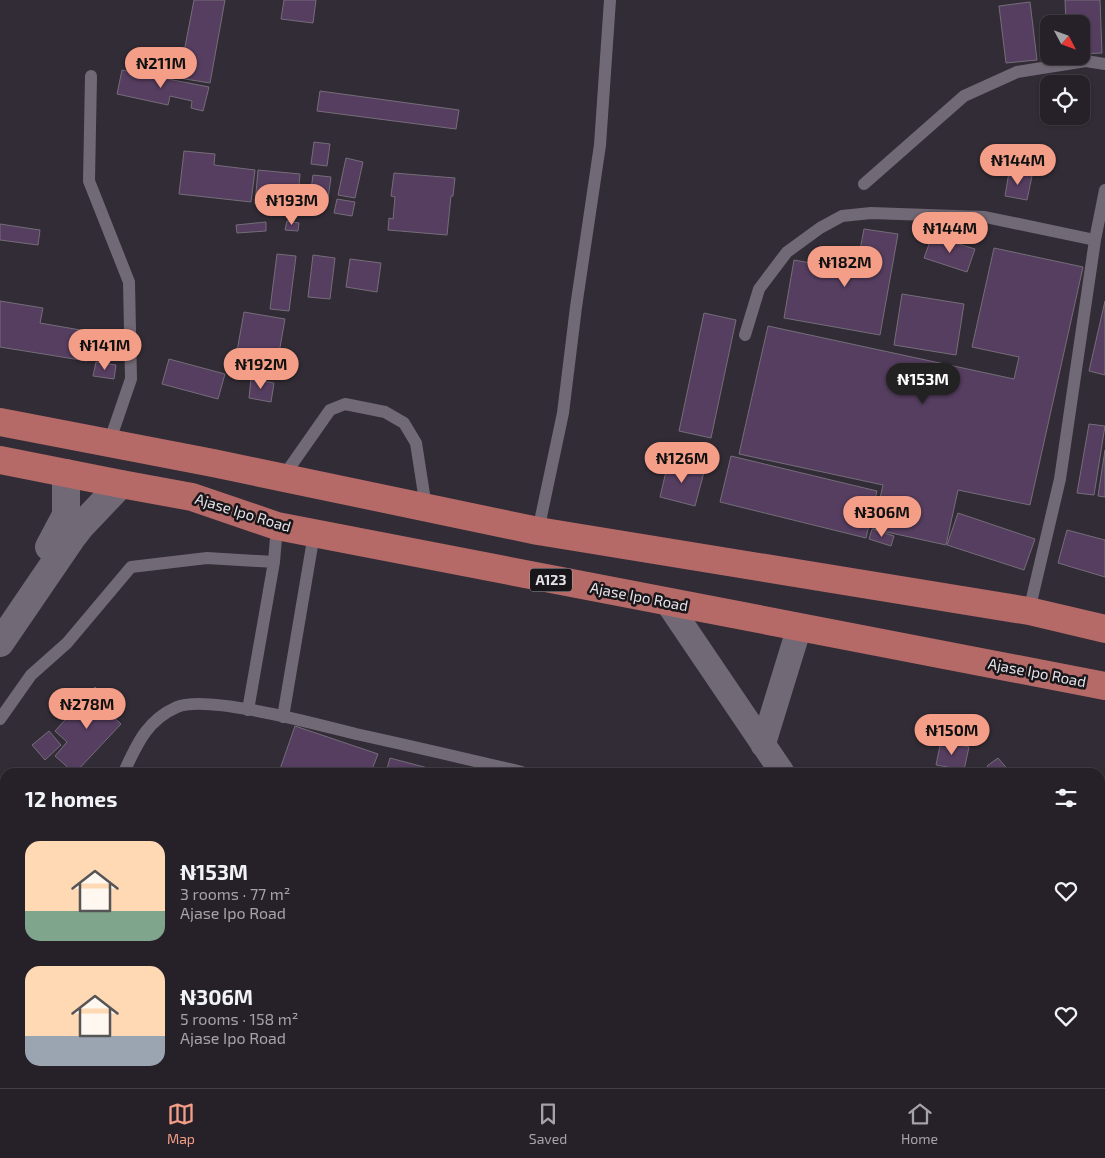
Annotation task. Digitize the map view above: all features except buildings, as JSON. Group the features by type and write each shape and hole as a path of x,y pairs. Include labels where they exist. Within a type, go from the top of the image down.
{"highway":[{"path":"0,422 538,531 1029,611 1105,630"},
{"name":"Ajase Ipo Road","path":"0,460 192,497 277,526 314,534 1105,686"}],"street":[{"path":"0,618 45,554 60,529 66,515 66,473"},
{"path":"0,643 81,526 121,484"},
{"path":"667,602 779,768"},
{"path":"763,745 799,628"}],"lane":[{"path":"538,531 563,414 576,307 600,145 610,0"},
{"path":"864,184 964,96 1017,72 1086,61 1105,64"},
{"path":"91,76 89,181 128,282 131,379 110,443"},
{"path":"1029,611 1060,479 1095,240 1105,190"},
{"path":"745,335 760,289 787,252 820,228 842,216 871,213 985,217 1095,240"},
{"path":"283,478 330,410 345,404 385,412 404,423 416,443 426,507"},
{"path":"248,710 274,562 277,526"},
{"path":"283,717 314,534"},
{"path":"0,719 31,675 67,643 131,567 207,558 274,562"},
{"path":"126,768 141,736 159,716 179,706 203,703 283,717 505,768"}]}
